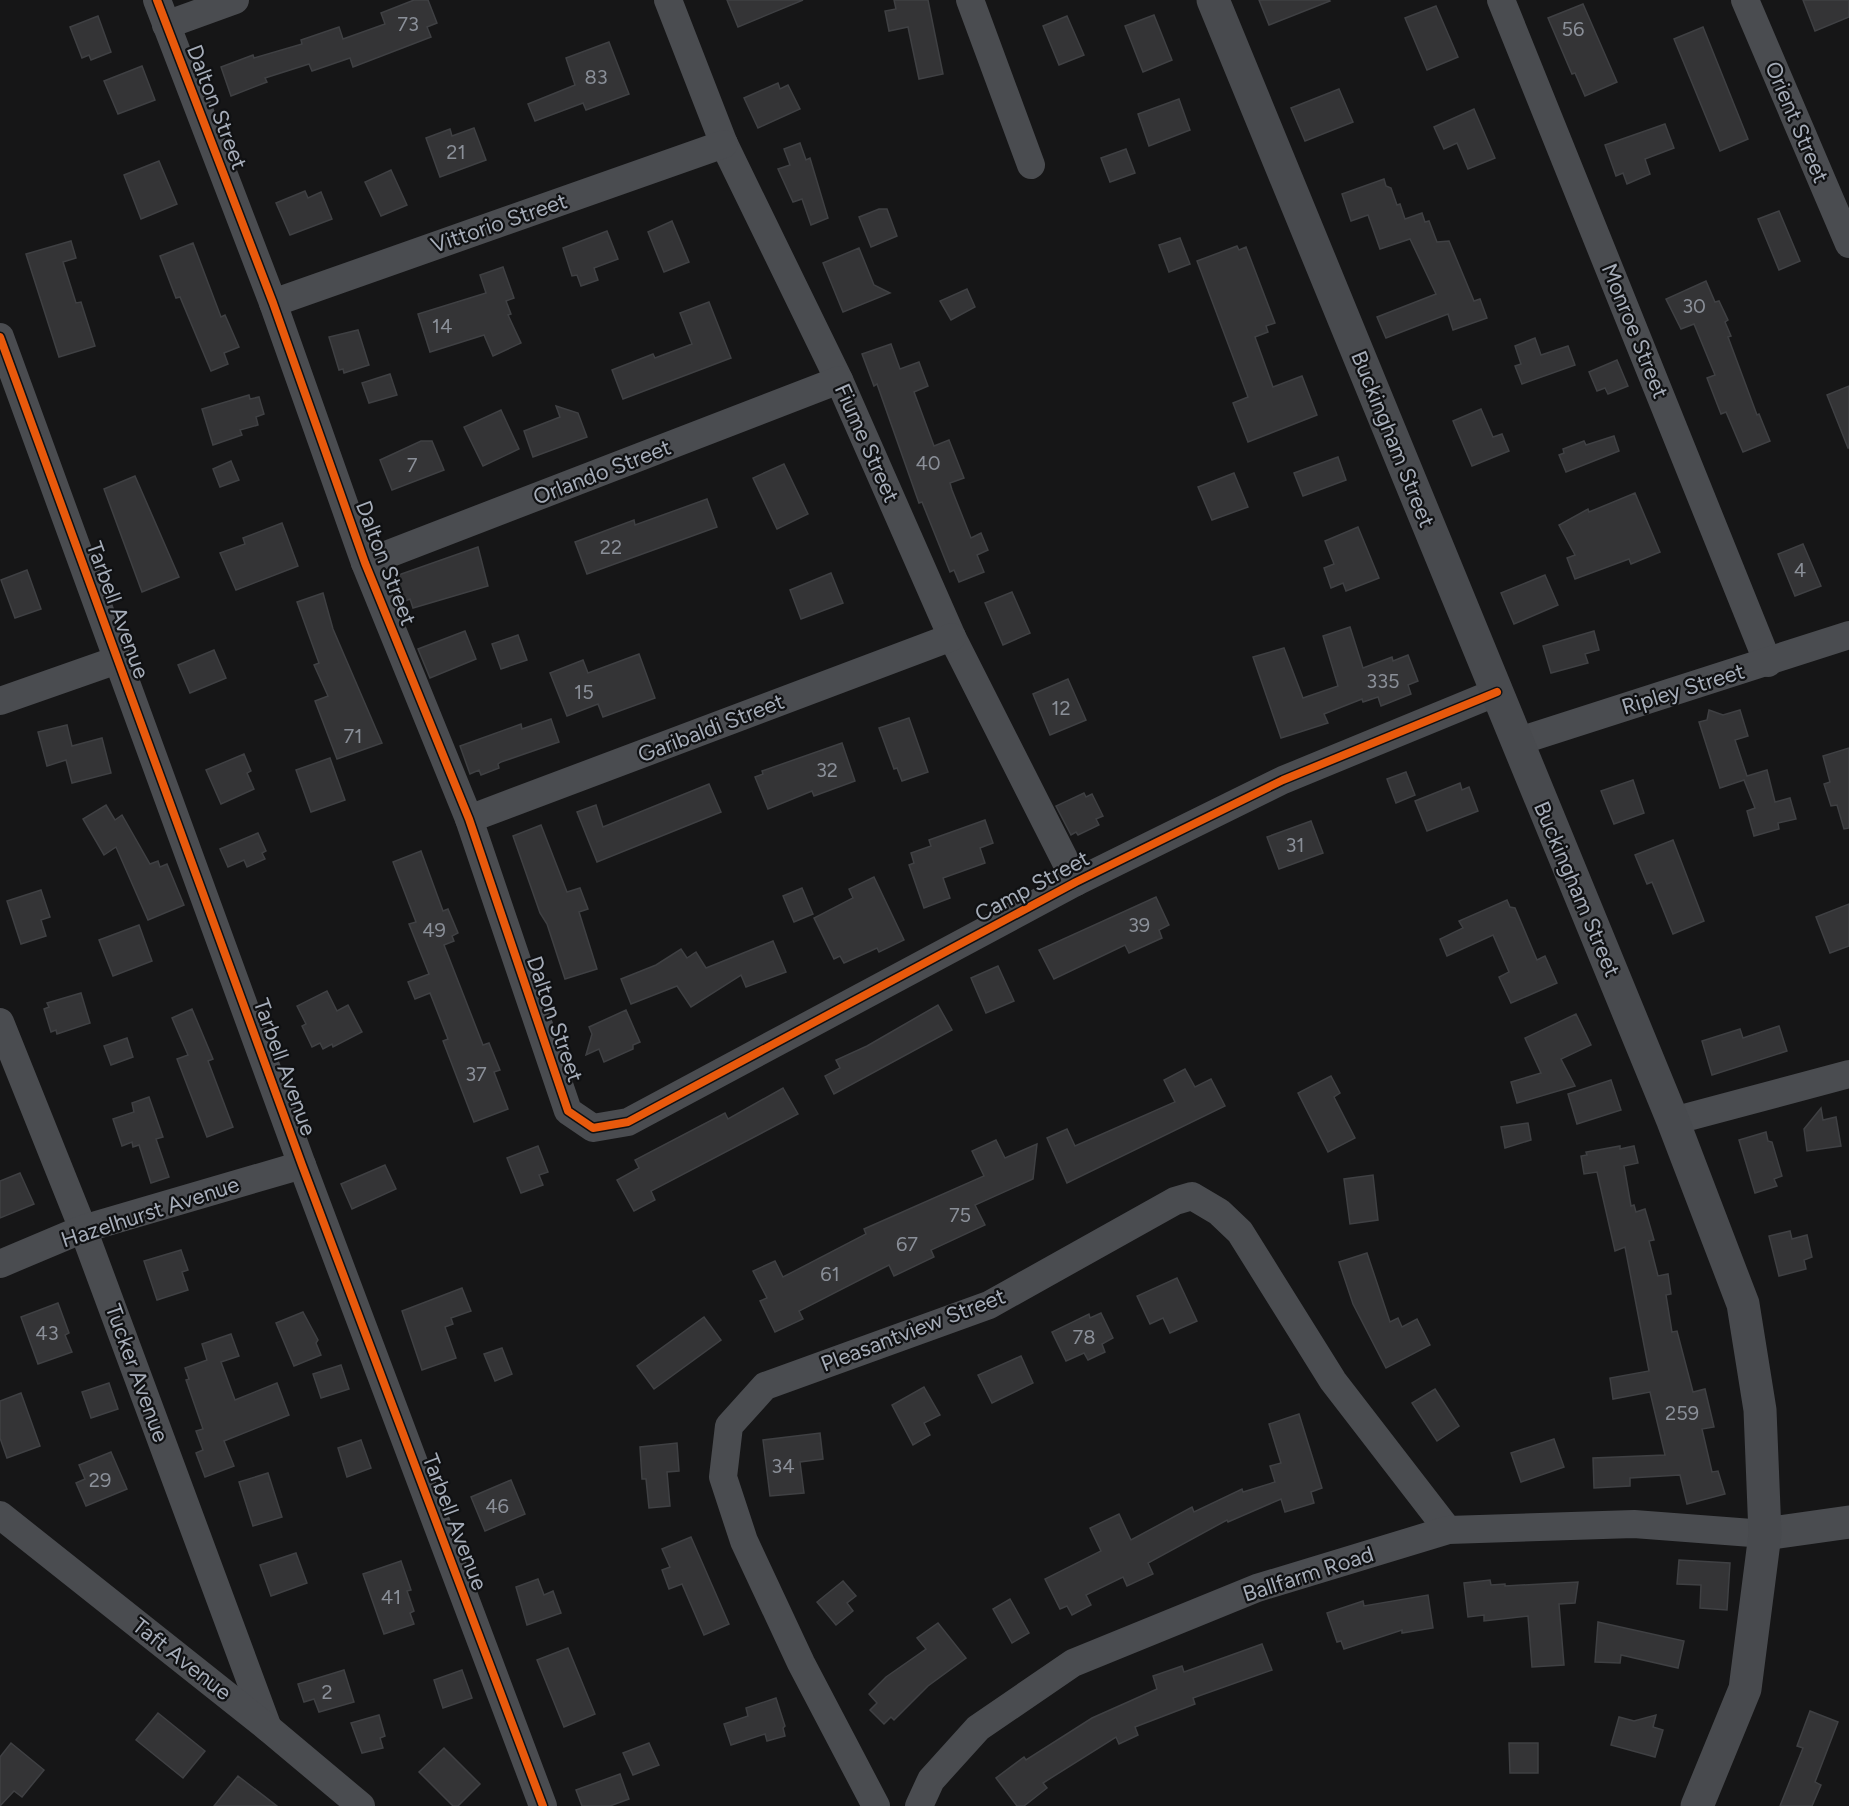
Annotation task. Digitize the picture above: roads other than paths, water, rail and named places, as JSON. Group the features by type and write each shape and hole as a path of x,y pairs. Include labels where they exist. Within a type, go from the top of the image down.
{"main road":[{"name":"Buckingham Street","path":"1213,0 1673,1121 1743,1304 1760,1410 1765,1534 1745,1689 1698,1806"}],"street":[{"path":"161,13 235,0"},
{"name":"Fiume Street","path":"668,0 724,144 839,380 952,637 1076,882"},
{"path":"970,0 1031,165"},
{"name":"Monroe Street","path":"1501,0 1768,663"},
{"name":"Orient Street","path":"1745,0 1849,244"},
{"name":"Dalton Street","path":"161,13 273,303 365,563 469,819 568,1111 592,1128"},
{"name":"Vittorio Street","path":"273,303 724,144"},
{"name":"Tarbell Avenue","path":"0,337 302,1165 543,1806"},
{"name":"Orlando Street","path":"365,563 839,380"},
{"name":"Ripley Street","path":"1516,742 1768,663 1849,635"},
{"name":"Garibaldi Street","path":"469,819 952,637"},
{"path":"0,701 117,660"},
{"name":"Camp Street","path":"592,1128 628,1122 1076,882 1283,780 1497,692"},
{"name":"Tucker Avenue","path":"0,1022 83,1229 268,1728"},
{"path":"1673,1121 1849,1074"},
{"name":"Hazelhurst Avenue","path":"0,1264 83,1229 302,1165"},
{"name":"Pleasantview Street","path":"876,1806 777,1612 744,1541 723,1477 729,1426 765,1386 989,1305 1175,1202 1192,1196 1219,1212 1240,1232 1333,1381 1448,1530"},
{"name":"Taft Avenue","path":"0,1515 268,1728 361,1806"},
{"path":"1765,1534 1849,1522"},
{"name":"Ballfarm Road","path":"919,1806 931,1780 978,1728 1073,1663 1257,1588 1448,1530 1634,1524 1765,1534"}]}
